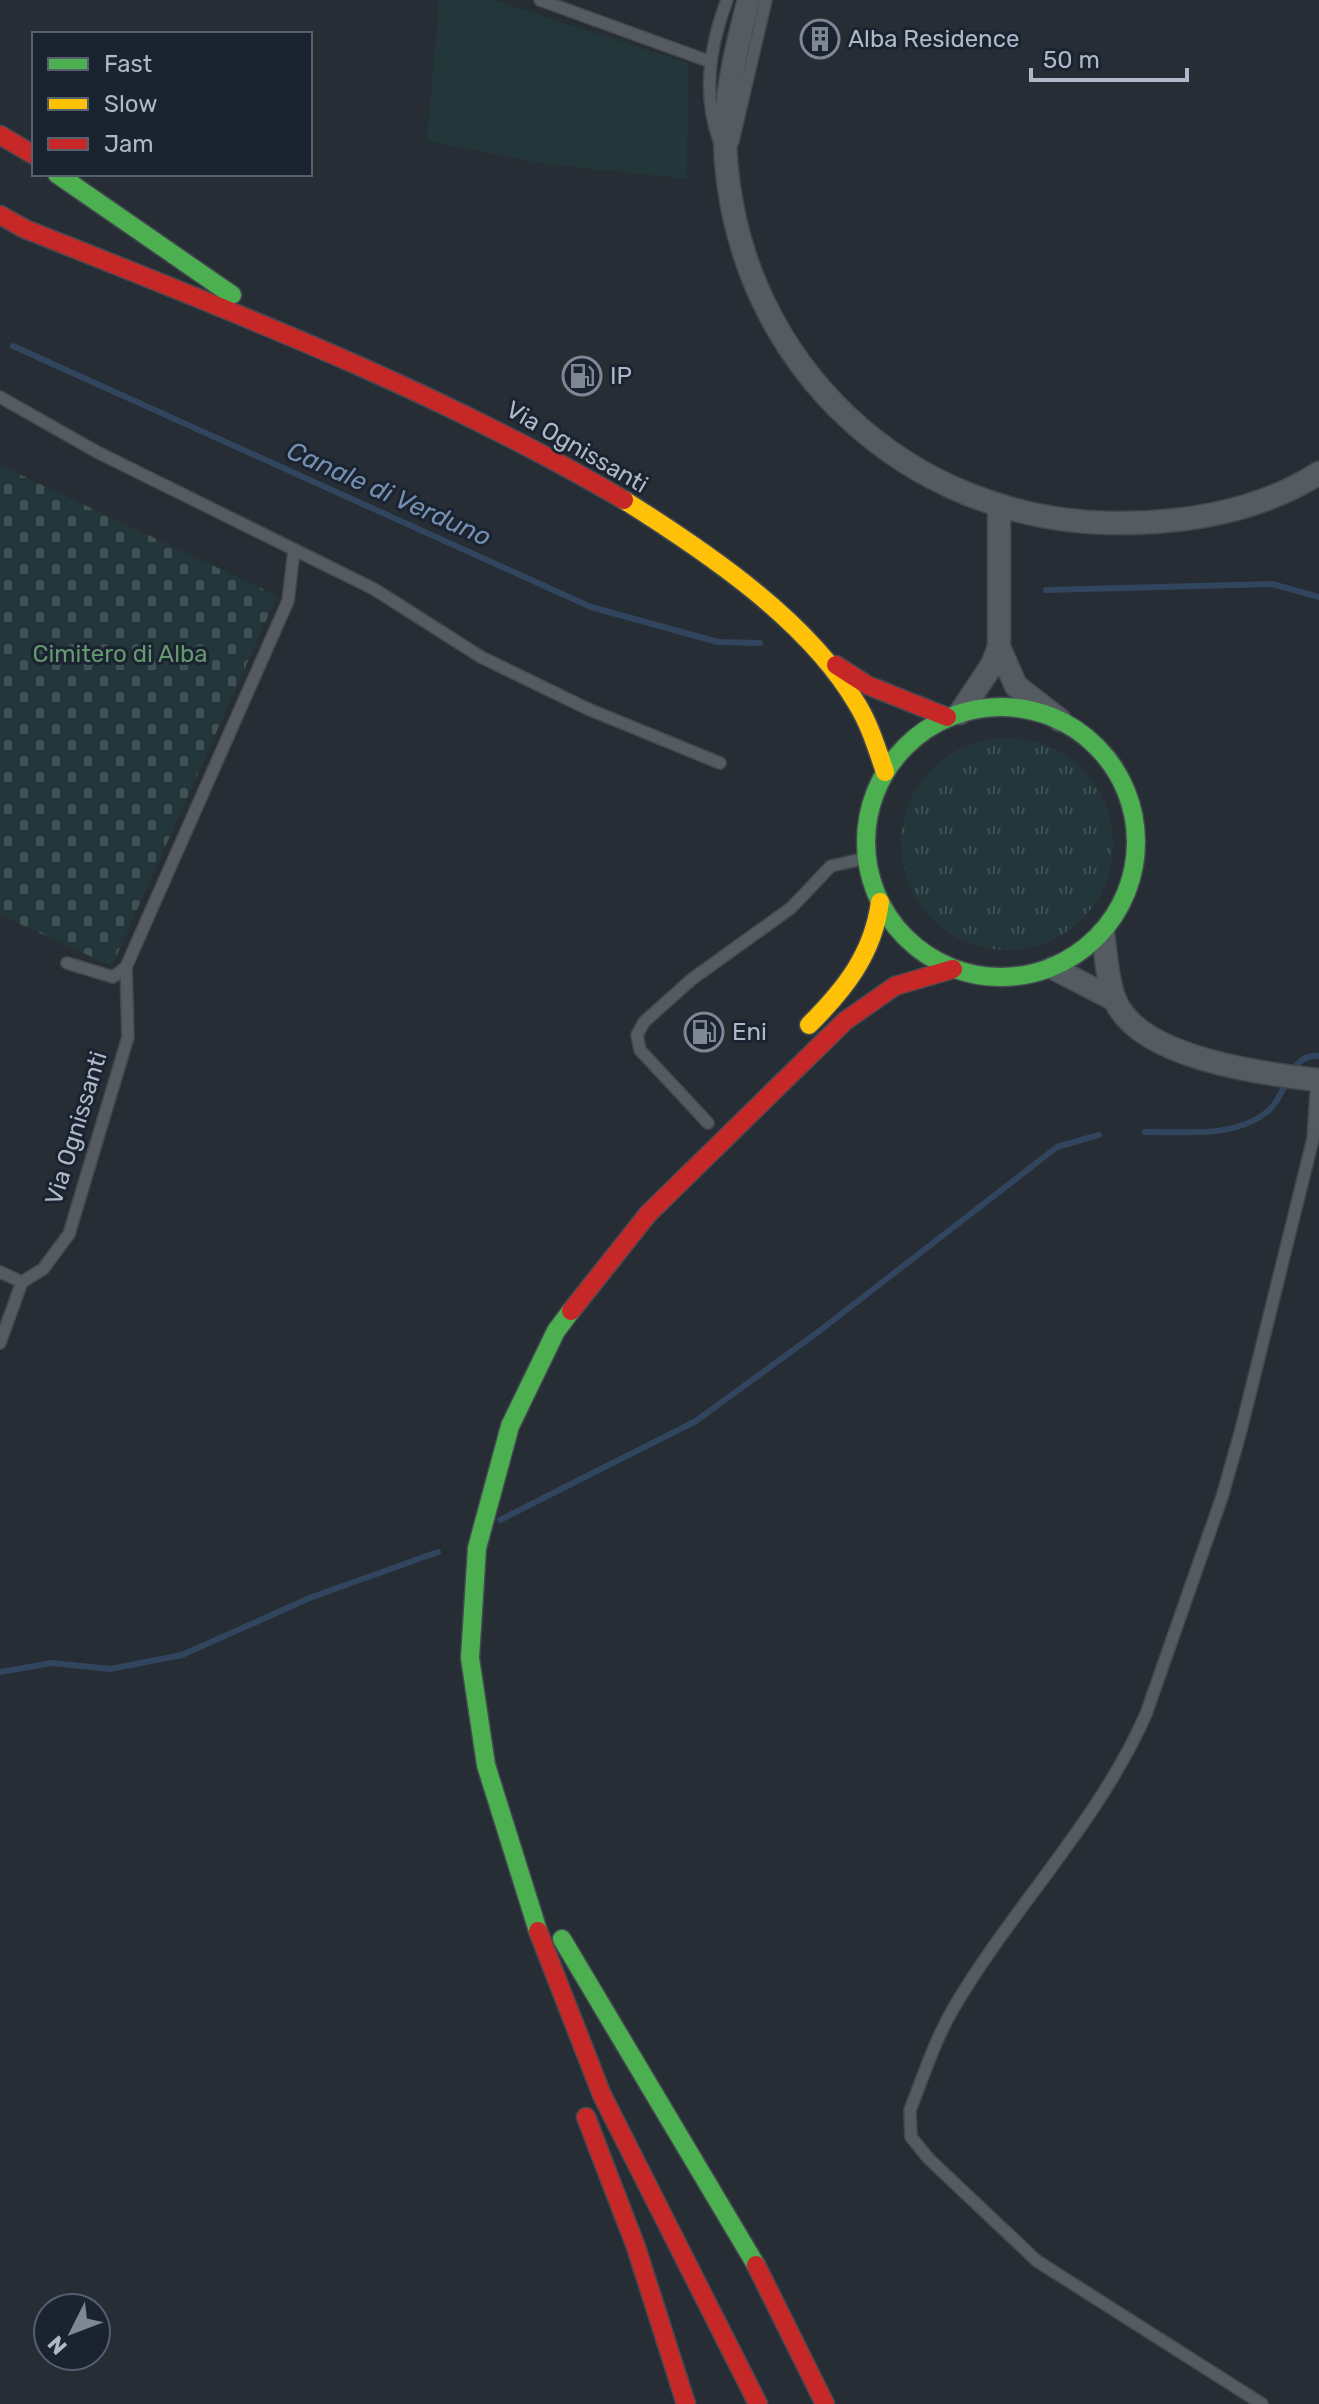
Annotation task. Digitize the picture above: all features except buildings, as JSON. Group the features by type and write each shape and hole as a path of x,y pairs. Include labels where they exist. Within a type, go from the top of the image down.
{"main road":[{"path":"0,135 32,154"},
{"name":"Via Ognissanti","path":"60,176 285,332"},
{"name":"Via Ognissanti","path":"0,215 25,229 285,332 503,431 625,500 719,564 785,620 815,651 856,702 872,733 885,772"},
{"name":"Via Ognissanti","path":"815,651 867,685 954,715"},
{"path":"1004,706 1033,710 1060,720 1078,730 1109,759 1120,777 1135,816 1137,858 1121,907 1103,933 1080,954 1053,968 1003,978 953,969 918,950 890,920 880,902 867,858 869,813 885,772 902,749 954,715 1004,706"},
{"path":"797,1037 830,1004 866,959 878,928 880,902"},
{"path":"758,2404 602,2095 553,1977 508,1842 486,1765 470,1658 477,1548 510,1426 556,1331 648,1214 845,1021 895,986 953,969"},
{"path":"459,1715 452,1659 458,1547 465,1518"},
{"path":"508,1842 576,1965 759,2267 799,2342 825,2404"},
{"path":"579,2099 636,2247 686,2404"},
{"path":"636,2247 691,2359"}],"street":[{"path":"749,0 729,93 726,161 740,245 788,349 843,413 899,459 968,496 999,507 1080,522 1158,524 1234,510 1319,473"},
{"path":"954,715 992,665 999,647 999,507"},
{"path":"999,647 1016,686 1060,720"},
{"path":"1103,933 1115,1000"},
{"path":"1053,968 1115,1000 1146,1036 1165,1048 1315,1079"}],"lane":[{"path":"540,0 711,62"},
{"path":"726,161 711,118 711,62 727,0"},
{"path":"726,161 743,109 766,0"},
{"path":"0,397 97,452 374,589 481,657 588,709 720,763"},
{"name":"Via Ognissanti","path":"22,1282 43,1269 69,1234 128,1037 126,967 288,601 294,550"},
{"path":"708,1123 640,1050 637,1035 644,1022 692,979 791,908 831,866 867,858"},
{"path":"67,963 113,977 126,967"},
{"path":"1262,2404 1037,2261 929,2159 911,2137 909,2124 910,2110 953,2008 1106,1788 1146,1714 1222,1497 1241,1430 1313,1139 1315,1079"},
{"path":"0,1272 22,1282 0,1343"}],"green space":[{"path":"439,0 494,0 688,63 687,179 547,164 427,141"},
{"name":"Cimitero di Alba","path":"0,465 277,596 112,966 0,915"},
{"path":"1007,738 1048,746 1082,769 1105,803 1113,844 1105,885 1082,919 1048,942 1007,950 966,942 932,919 909,885 901,844 909,803 932,769 966,746"}],"waterway":[{"name":"Canale di Verduno","path":"13,346 591,607 718,642 760,643"},
{"name":"Canale di Verduno","path":"1046,590 1272,584 1319,597"},
{"path":"1145,1132 1209,1132 1254,1121 1274,1105 1294,1068 1309,1057 1319,1056"},
{"path":"500,1520 696,1421 818,1332 1057,1147 1099,1135"},
{"path":"0,1672 52,1663 110,1669 182,1655 312,1597 438,1552"}],"traffic: fast":[{"path":"60,176 232,295"},
{"path":"988,707 1014,707 1053,717 1076,729 1097,746 1114,767 1126,790 1134,816 1136,842 1134,868 1126,894 1114,917 1097,938 1076,955 1040,972 1014,977 988,977 962,972 937,961 915,947 896,928 871,881 866,855 866,829 871,803 882,778 896,756 915,737 962,712 988,707"},
{"path":"538,1931 486,1765 470,1658 477,1548 510,1426 556,1331 571,1311"},
{"path":"562,1939 756,2265"}],"traffic: slow":[{"path":"624,500 720,565 783,616 811,644 836,673 862,712 885,772"},
{"path":"809,1025 855,970 871,938 880,902"}],"traffic: jam":[{"path":"0,135 32,154"},
{"path":"0,215 25,229 254,321 405,387 479,422 624,500"},
{"path":"836,665 867,685 947,717"},
{"path":"571,1311 648,1214 845,1021 895,986 953,969"},
{"path":"538,1931 602,2095 758,2404"},
{"path":"586,2117 636,2247 686,2404"},
{"path":"756,2265 825,2404"}],"place":[{"name":"Alba Residence","path":"820,39"},
{"name":"IP","path":"582,376"},
{"name":"Eni","path":"704,1032"}]}
